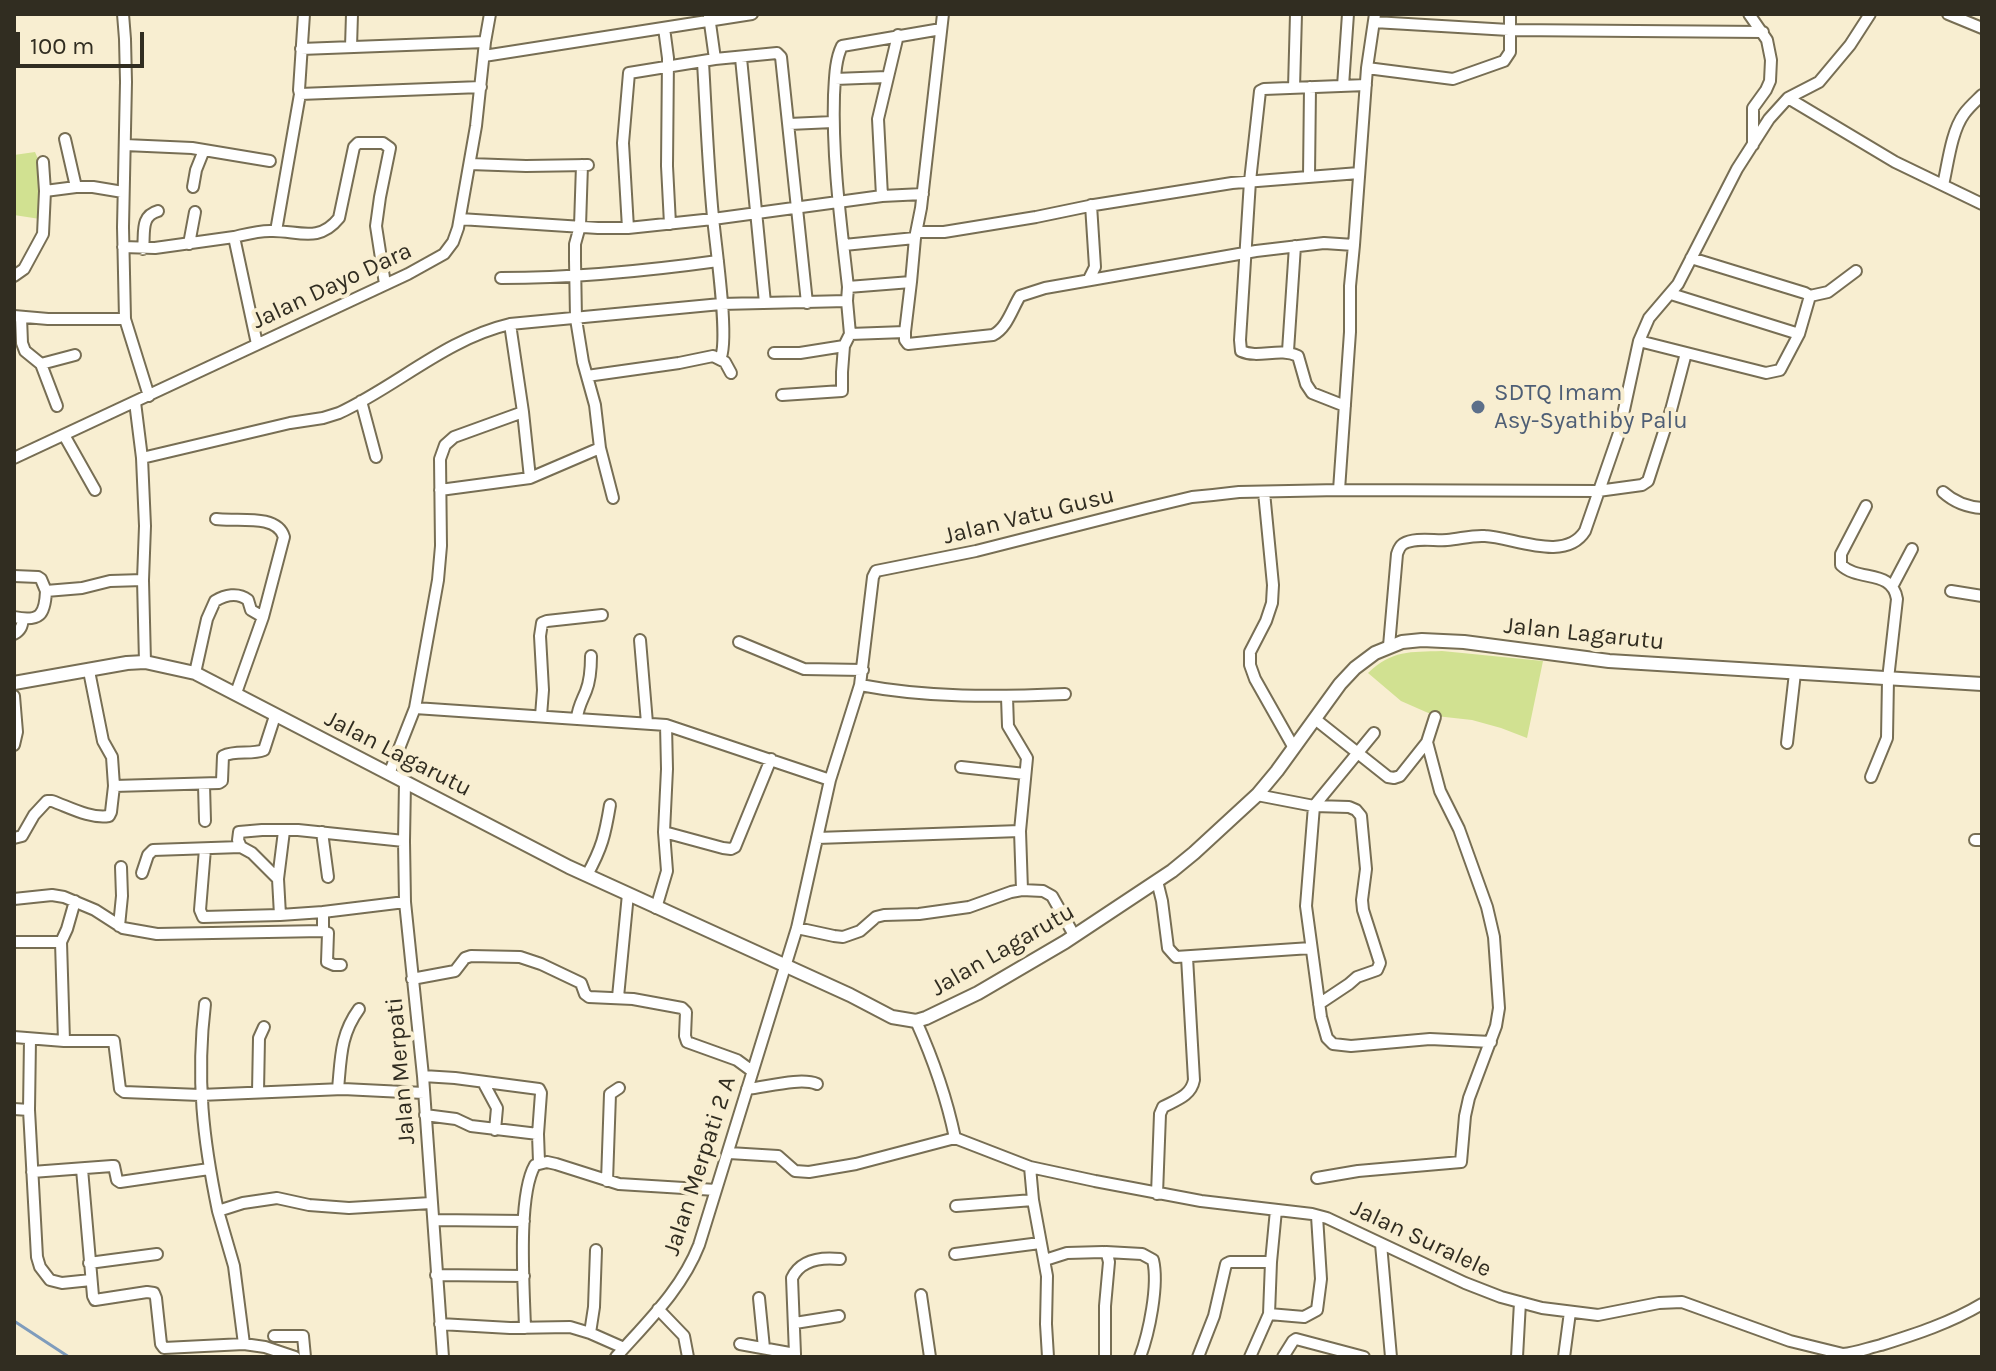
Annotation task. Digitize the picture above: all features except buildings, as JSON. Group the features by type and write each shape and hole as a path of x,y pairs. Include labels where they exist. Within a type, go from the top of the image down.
{"street":[{"path":"123,14 126,82 123,192 125,319 149,396"},
{"path":"276,231 300,94 304,14"},
{"path":"351,47 352,14"},
{"name":"Jalan Dayo Dara","path":"14,458 408,274 444,254 453,242 460,219 490,14"},
{"path":"660,14 668,66 670,224"},
{"path":"484,56 662,28 709,17 752,14"},
{"path":"943,14 905,332 908,344 993,335 1004,325 1020,296 1028,292 1244,253 1324,243 1354,245"},
{"path":"1294,88 1296,14"},
{"path":"1343,86 1348,14"},
{"path":"1367,68 1453,79 1504,61 1510,52 1510,14"},
{"path":"1749,14 1770,47 1771,72 1766,90 1753,108 1753,145"},
{"path":"1389,646 1397,554 1401,546 1417,541 1481,536 1527,545 1569,545 1579,540 1585,531 1619,433 1639,341 1649,318 1671,294 1737,169 1769,119 1788,98 1819,82 1850,45 1870,14"},
{"path":"1948,14 1982,28"},
{"path":"709,17 715,59"},
{"path":"1339,490 1350,332 1350,286 1367,68 1375,18 1429,19 1509,30 1763,32"},
{"path":"782,395 842,391 844,346 850,334 833,122 839,51 842,46 941,29"},
{"path":"882,196 877,129 898,35"},
{"path":"301,49 485,42"},
{"path":"628,228 623,143 629,73 774,52 781,57 807,303"},
{"path":"741,58 765,303"},
{"path":"703,62 721,304 723,353 720,359"},
{"path":"835,79 887,77"},
{"path":"1345,406 1312,393 1306,384 1298,356 1288,351 1249,354 1241,351 1244,253 1260,91 1366,85"},
{"path":"300,94 481,87"},
{"path":"1309,176 1310,87"},
{"path":"1943,185 1951,146 1963,115 1981,97"},
{"path":"1788,98 1895,162 1982,204"},
{"path":"789,124 833,122"},
{"path":"65,139 76,187"},
{"path":"123,247 143,249 189,244 264,231 311,235 339,218 355,144 387,145 390,150 376,223 385,284"},
{"path":"125,145 204,150 270,161"},
{"path":"193,187 204,150"},
{"path":"14,276 24,269 43,235 43,162"},
{"path":"470,164 585,165 580,226 575,244 576,319 595,405 600,448 613,498"},
{"path":"844,245 944,232 1091,205 1250,181 1359,173"},
{"path":"45,191 93,187 123,192"},
{"path":"460,219 628,228 882,196 923,194"},
{"path":"1089,279 1095,267 1091,205"},
{"path":"143,249 145,220 158,211"},
{"path":"189,244 195,212"},
{"path":"234,237 257,344"},
{"path":"1288,351 1295,246"},
{"path":"1691,258 1810,296 1828,292 1856,271"},
{"path":"501,278 643,271 718,261"},
{"path":"848,287 911,282"},
{"path":"1671,294 1799,334"},
{"path":"1639,341 1766,373 1780,370 1799,334 1810,296"},
{"path":"142,458 330,416 452,347 487,330 510,324 721,304 847,301"},
{"path":"57,406 41,364 25,351 18,317 125,319"},
{"path":"510,324 530,478"},
{"path":"850,334 905,332"},
{"path":"774,353 800,353 844,346"},
{"name":"Jalan Vatu Gusu","path":"784,966 797,928 830,780 860,685 876,571 976,551 1192,497 1239,492 1339,490 1598,491 1642,485 1648,481 1686,353"},
{"path":"41,364 75,355"},
{"path":"587,376 713,356 725,362 731,373"},
{"path":"361,401 376,457"},
{"path":"135,402 142,458 145,526 145,662"},
{"path":"389,774 415,708 438,580 441,546 440,459 445,445 454,437 523,412"},
{"path":"64,435 95,490"},
{"path":"440,490 530,478 600,448"},
{"path":"1264,492 1272,603 1250,652 1250,665 1294,748"},
{"path":"1943,492 1954,501 1982,508"},
{"path":"1866,506 1841,554 1841,565 1848,571 1893,585"},
{"path":"216,519 250,519 272,524 283,531 283,543 263,617 236,693"},
{"path":"1871,777 1887,738 1888,679 1897,599 1893,585 1912,549"},
{"path":"14,576 38,577 46,591 45,608 41,614 18,618 22,626 14,634"},
{"path":"46,591 82,588 110,581 143,580"},
{"path":"1951,591 1982,596"},
{"path":"195,673 207,619 215,601 227,596 243,596 251,610 263,617"},
{"path":"541,716 542,623 602,615"},
{"path":"640,640 647,723"},
{"name":"Jalan Lagarutu","path":"14,683 145,662 195,673 587,875 892,1017 916,1021 1002,980 1157,881 1194,853 1257,795 1355,668 1389,646 1422,640 1464,642 1609,661 1982,684"},
{"path":"739,642 804,669 863,670"},
{"path":"577,718 578,706 587,690 591,656"},
{"path":"14,838 22,836 34,815 47,801 100,817 109,816 111,812 114,786 112,757 103,741 89,671"},
{"path":"1787,743 1795,673"},
{"path":"860,685 908,693 970,697 1065,694"},
{"path":"14,696 17,732 14,745"},
{"path":"1007,697 1008,726 1027,758 1020,831 1022,890"},
{"path":"415,708 666,725 830,780"},
{"path":"114,786 204,785 222,781 223,756 264,750 275,716"},
{"path":"1315,719 1388,777 1394,778 1400,776 1427,742 1435,717"},
{"path":"656,908 667,871 664,832 666,725"},
{"path":"1374,733 1314,806 1306,906 1319,1004 1327,1038 1333,1044 1351,1046 1430,1039 1491,1042"},
{"path":"1317,1178 1358,1171 1461,1162 1469,1098 1496,1026 1499,1008 1490,919 1459,829 1440,791 1427,742"},
{"path":"664,832 723,848 735,847 771,759"},
{"path":"961,767 1025,774"},
{"name":"Jalan Merpati","path":"405,782 405,902 423,1076 443,1357"},
{"path":"204,785 205,821"},
{"path":"1257,795 1314,806 1349,807 1361,816 1366,869 1363,910 1380,963 1377,970 1357,977 1319,1004"},
{"path":"587,875 600,852 610,805"},
{"path":"241,847 238,836 241,831 322,832 404,841"},
{"path":"280,915 278,879 284,831"},
{"path":"817,838 1020,831"},
{"path":"322,832 328,877"},
{"path":"142,873 151,851 241,847 252,853 278,879"},
{"path":"205,849 200,910 203,917 323,912 405,902"},
{"path":"119,926 121,867"},
{"path":"1157,881 1168,948 1176,957 1311,948"},
{"path":"797,928 843,937 860,931 876,917 969,907 1011,892 1036,890 1048,893 1074,935"},
{"path":"618,997 628,894"},
{"path":"14,899 52,895 75,901 130,930 162,934 323,931 328,933 327,962 341,965"},
{"path":"64,1041 61,942 75,901"},
{"path":"323,912 323,931"},
{"path":"14,942 61,942"},
{"path":"412,979 455,971 465,958 471,956 512,955 578,981 589,997 618,997 685,1009 687,1042 737,1060 752,1071"},
{"path":"1157,1194 1160,1114 1163,1107 1187,1094 1194,1080 1187,957"},
{"name":"Jalan Merpati 2 A","path":"620,1353 693,1262 784,966"},
{"path":"205,1004 200,1095 209,1169 234,1266 244,1344"},
{"path":"338,1089 343,1038 359,1009"},
{"path":"729,1153 778,1156 795,1171 809,1172 856,1164 955,1138 947,1100 916,1021"},
{"path":"258,1092 259,1038 264,1027"},
{"path":"14,1037 114,1041 121,1092 200,1095 338,1089 424,1093"},
{"path":"30,1039 29,1110 35,1244 40,1267 50,1280 62,1283 91,1280"},
{"path":"423,1076 539,1089 541,1093 539,1162 528,1182 524,1221 525,1328"},
{"path":"747,1089 811,1081 817,1084"},
{"path":"483,1082 497,1108 495,1130"},
{"path":"607,1181 610,1094 619,1088"},
{"path":"14,1109 29,1110"},
{"path":"425,1115 456,1119 471,1126 538,1134"},
{"name":"Jalan Suralele","path":"955,1138 1030,1167 1157,1194 1317,1216 1340,1223 1465,1283 1542,1308 1598,1315 1659,1303 1682,1302 1826,1354 1843,1354 1953,1320 1981,1307"},
{"path":"539,1162 556,1164 619,1184 716,1190"},
{"path":"32,1172 114,1166 118,1182 209,1169"},
{"path":"1030,1167 1047,1276 1048,1357"},
{"path":"82,1169 95,1300 154,1293 164,1348 244,1344 295,1357"},
{"path":"218,1211 243,1203 277,1198 309,1205 349,1208 431,1203"},
{"path":"956,1206 1033,1200"},
{"path":"1250,1357 1269,1314 1276,1210"},
{"path":"1269,1314 1304,1317 1317,1310 1321,1279 1317,1216"},
{"path":"434,1220 524,1221"},
{"path":"955,1254 1040,1243"},
{"path":"1381,1244 1391,1357"},
{"path":"590,1333 596,1250"},
{"path":"1045,1260 1067,1253 1106,1252 1142,1254 1153,1260 1150,1325 1140,1357"},
{"path":"1105,1357 1105,1306 1109,1284 1106,1252"},
{"path":"89,1263 157,1254"},
{"path":"740,1344 795,1355 792,1278 805,1263 818,1258 840,1259"},
{"path":"1198,1357 1214,1316 1226,1264 1271,1262"},
{"path":"436,1275 524,1276"},
{"path":"921,1295 930,1357"},
{"path":"759,1298 764,1348"},
{"path":"1517,1357 1520,1302"},
{"path":"658,1309 684,1336 688,1357"},
{"path":"1564,1357 1570,1312"},
{"path":"795,1323 839,1316"},
{"path":"440,1324 570,1327 590,1333 620,1353"},
{"path":"274,1336 303,1336 305,1357"},
{"path":"1283,1357 1296,1339 1364,1357"}],"green space":[{"path":"35,152 48,182 40,219 14,215 14,155"},
{"path":"1442,651 1543,661 1527,738 1472,720 1426,712 1401,701 1368,673 1394,656"}],"waterway":[{"path":"14,1321 69,1357"}],"place":[{"name":"SDTQ Imam Asy-Syathiby Palu","path":"1478,407"}]}
